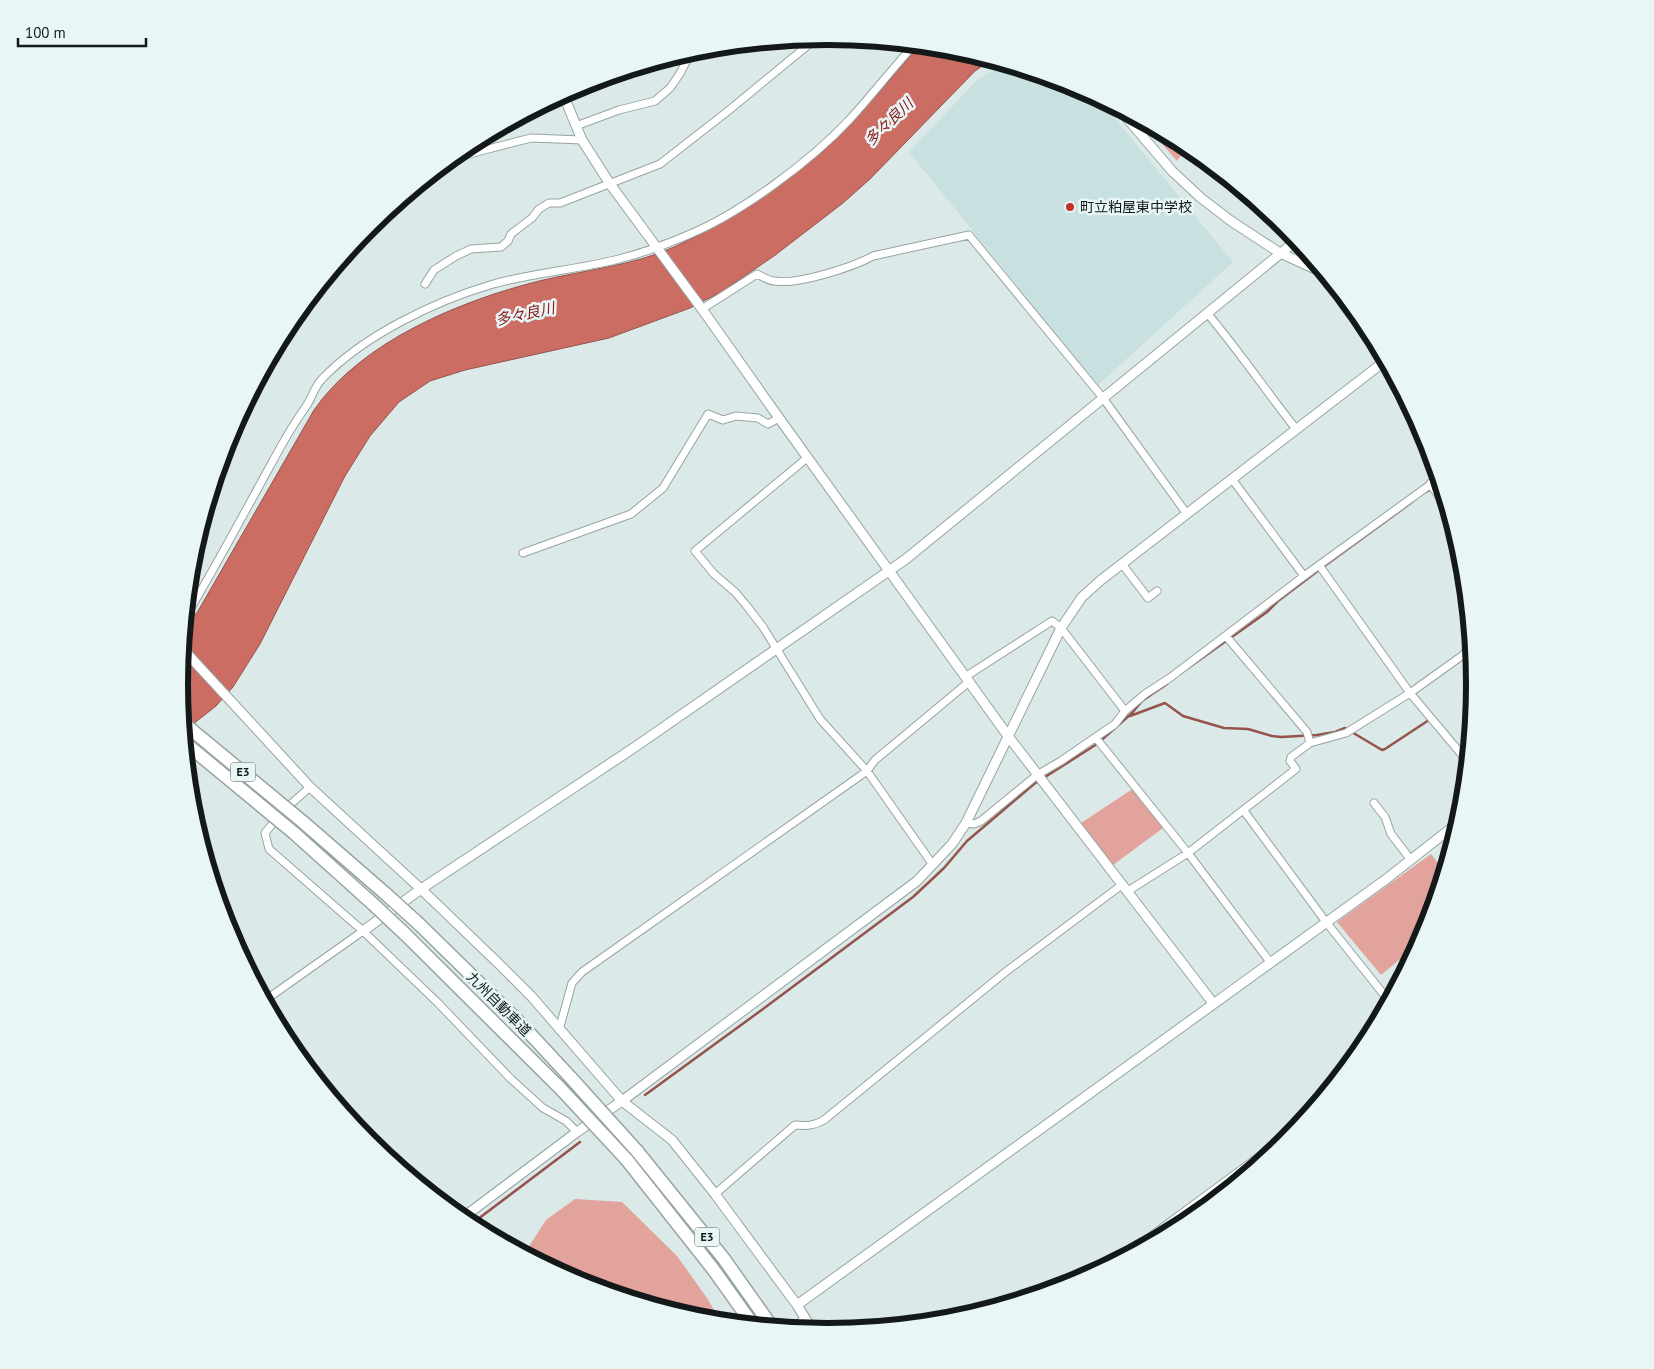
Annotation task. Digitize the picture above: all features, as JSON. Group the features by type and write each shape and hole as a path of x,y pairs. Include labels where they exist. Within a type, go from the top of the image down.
{"highway":[{"name":"九州自動車道","path":"189,728 303,822 387,895 521,1024 637,1151 724,1259 768,1321"},
{"name":"九州自動車道","path":"191,748 294,834 373,904 560,1088 627,1160 713,1269 748,1319"}],"street":[{"path":"425,284 434,270 456,256 471,249 501,247 539,209 550,204 560,203 660,164 808,45"},
{"path":"193,605 215,568 291,427 308,403 319,382 338,364 374,337 419,313 490,285 615,260 656,248 691,234 720,219 788,174 812,155 848,121 910,50"},
{"path":"576,126 619,110 654,101 670,88 680,75 687,61"},
{"path":"566,101 582,140 610,184 702,309 778,418 1008,736 1213,1003"},
{"path":"1130,122 1172,171 1194,192 1231,222 1280,253 1312,267"},
{"path":"471,153 531,138 582,140"},
{"path":"702,309 757,274 775,282 791,281 834,272 860,264 873,256 969,235 1103,398 1188,514"},
{"path":"269,997 421,889 776,650 906,559 1291,245"},
{"path":"1207,313 1237,348 1296,430"},
{"path":"468,1213 917,881 952,844 966,823 1061,628 1082,597 1380,364"},
{"path":"523,553 631,514 663,488 708,414 723,420 736,416 758,418 768,424 778,418"},
{"path":"807,458 695,551 714,574 735,592 763,627 820,719 867,771 933,865"},
{"path":"1232,479 1304,576"},
{"path":"966,823 974,824 981,821 1037,775 1096,738 1115,724 1125,711 1145,694 1434,482"},
{"path":"1431,484 1437,492"},
{"path":"1122,564 1148,598 1158,590"},
{"path":"1319,565 1410,693 1462,755"},
{"path":"559,1030 572,983 582,972 867,771 875,760 967,679 1052,621 1061,628 1125,711"},
{"path":"1226,636 1306,732 1310,743"},
{"path":"715,1194 795,1125 810,1126 824,1120 1008,970 1126,888 1188,853 1244,811 1296,769 1290,761 1291,757 1310,743 1346,733 1410,693 1465,652"},
{"path":"189,655 310,787 421,889 525,990 622,1101 672,1140 715,1194 797,1305 808,1324"},
{"path":"1096,738 1188,853 1270,962"},
{"path":"310,787 282,812 265,833 269,850 363,931 438,1003 511,1079 543,1108 566,1121 577,1132"},
{"path":"1374,803 1385,817 1391,834 1411,860"},
{"path":"1244,811 1326,922 1385,996"},
{"path":"797,1305 1326,922 1449,830"},
{"path":"1168,1225 1247,1167"},
{"path":"800,1323 804,1318"}],"shaded area":[{"name":"町立粕屋東中学校","path":"997,68 1033,79 1108,110 1233,262 1098,385 909,152 978,79"},
{"path":"1155,136 1183,153 1177,161"},
{"path":"1134,788 1163,828 1113,865 1081,823"},
{"path":"1431,854 1440,866 1433,890 1407,954 1381,975 1337,922"},
{"path":"575,1199 622,1202 677,1256 717,1314 661,1302 621,1290 582,1275 527,1249 546,1220"}],"water":[{"name":"多々良川","path":"915,51 984,65 975,71 870,179 843,203 774,256 721,292 690,308 609,338 465,370 430,381 399,402 370,436 345,476 260,644 233,687 216,706 189,727 188,684 191,619 198,611 314,410 334,385 385,344 446,312 509,289 642,259 674,247 721,223 766,194 808,163 866,107"}],"waterway":[{"path":"1426,492 1435,487"},
{"path":"1181,673 1267,612 1278,601 1412,502"},
{"path":"645,1095 913,897 944,868 967,841 1034,784 1097,744 1132,713 1142,701 1167,684"},
{"path":"1130,716 1165,703 1183,716 1224,728 1248,729 1272,736 1317,735 1345,728 1382,750 1429,720"},
{"path":"477,1219 580,1142"}],"place":[{"name":"町立粕屋東中学校","path":"1070,207"}]}
